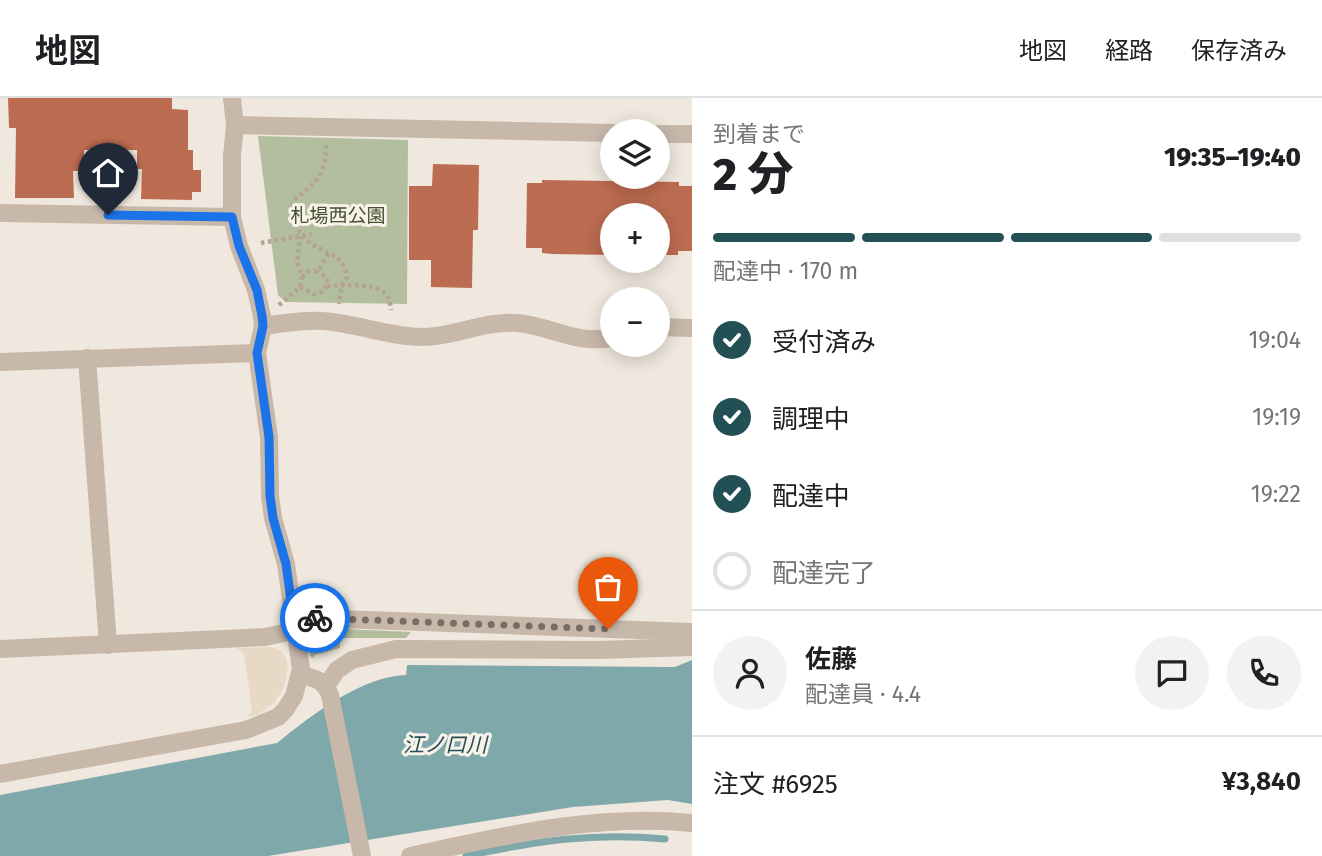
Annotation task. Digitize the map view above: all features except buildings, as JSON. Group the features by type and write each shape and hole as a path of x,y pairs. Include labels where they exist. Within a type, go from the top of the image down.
{"street":[{"path":"0,774 246,730 278,716 294,696 301,660 286,564 271,508 269,437 257,353 263,326 257,290 239,246 232,217 232,147 235,125 232,98"},
{"path":"235,125 600,133"},
{"path":"670,134 692,134"},
{"path":"0,213 232,217"},
{"path":"263,326 320,320 391,335 421,337 518,323 574,338 600,339"},
{"path":"670,327 692,328"},
{"path":"0,362 257,353"},
{"path":"87,358 108,645"},
{"path":"0,649 265,637 295,629 312,618 692,632"},
{"path":"328,690 337,670 352,660 396,649 597,650 692,647"},
{"path":"300,675 316,678 328,690 361,851"},
{"path":"410,856 579,823 628,820 692,823"}],"path":[{"path":"326,127 325,166 321,176 292,201 292,220 300,236 329,253 345,268 347,276 342,285 339,308"},
{"path":"261,243 312,234"},
{"path":"278,306 300,287 302,276 297,262 300,236"},
{"path":"318,271 329,253"},
{"path":"302,276 309,271 318,271 327,278 327,286"},
{"path":"300,287 314,294 320,293 327,286 342,285 380,291 388,298 391,310"}],"green space":[{"name":"札場西公園","path":"258,136 408,140 407,304 286,302 278,295"},
{"path":"320,628 411,632 406,638 340,638 340,648 315,655 313,658 310,656 308,640 314,630"}],"shaded area":[{"path":"272,647 281,651 286,658 288,667 284,688 274,703 257,715 247,717 252,709 244,654 237,648"}],"water":[{"name":"江ノ口川","path":"692,660 692,804 668,800 573,807 268,856 0,856 0,795 277,743 305,721 354,690 389,677 406,675 407,665 675,667"}],"waterway":[{"path":"466,856 565,839 665,839"}],"way so far":[{"path":"315,618 608,629"}],"route":[{"path":"108,215 232,217 239,246 257,290 262,316 263,326 257,353 269,437 270,496 276,530 283,548 295,629 315,618"}]}
